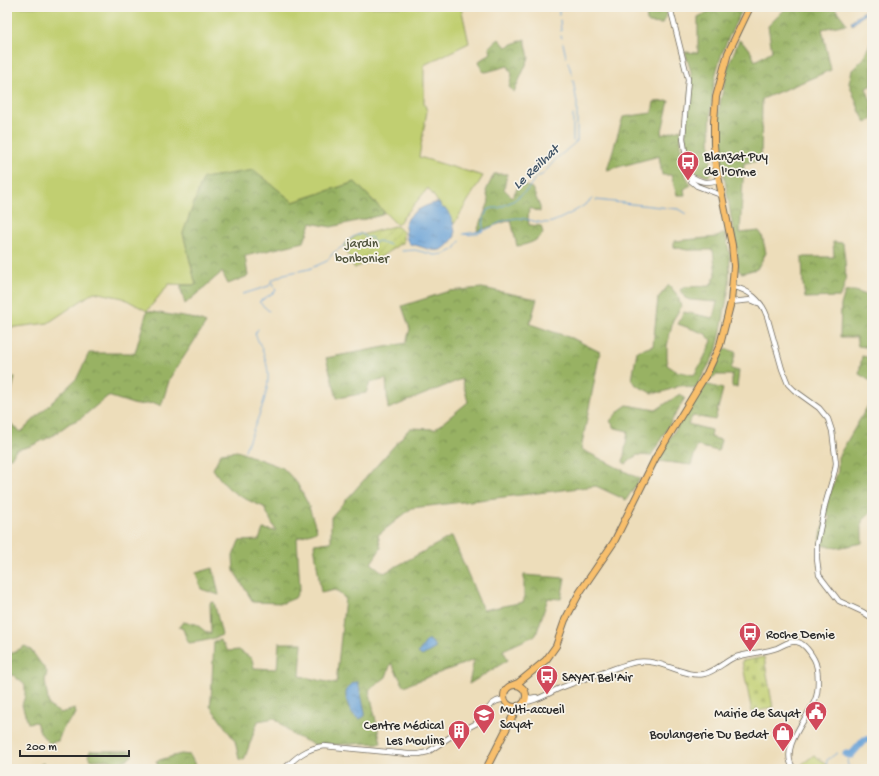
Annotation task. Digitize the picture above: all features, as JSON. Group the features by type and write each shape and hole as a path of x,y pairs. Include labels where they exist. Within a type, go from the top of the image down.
{"main road":[{"path":"515,706 507,702 505,698 506,690 518,683 546,660 556,646 565,620 580,592 614,542 656,457 707,373 720,345 731,302 734,266 732,245 718,180 714,144 716,97 728,53 750,7"},
{"path":"486,769 510,722 515,706 525,699 523,685 527,675"},
{"path":"513,686 518,686 524,689"}],"street":[{"path":"670,7 688,79 683,138 689,175 697,186 721,195"},
{"path":"689,175 703,183 718,180"},
{"path":"733,287 740,288 747,292 762,305 768,316 788,384 819,408 828,419 832,431 836,463 817,544 816,554 819,575 839,601 863,612 871,618"},
{"path":"731,302 751,300 762,305"},
{"path":"525,699 533,701 589,677 639,662 656,662 692,674 703,674 710,672 733,658 768,651 790,642 797,642 806,647 815,661 818,686 815,702 796,732 789,757 794,769"},
{"path":"284,769 303,752 316,747 324,746 350,750 408,754 428,752 461,730 477,723 492,704 505,698"}],"green space":[{"path":"7,7 461,7 469,43 424,65 424,103 427,111 419,157 483,176 454,224 428,188 397,225 355,182 293,202 254,170 183,233 196,285 169,284 147,311 123,298 94,292 48,323 8,328"},
{"path":"646,7 666,7 666,17 662,24 649,23 647,21"},
{"path":"718,7 744,7 726,44 716,74 712,95 710,139 711,173 708,177 691,170 688,160 685,139 691,72 685,52 698,53 698,17"},
{"path":"787,7 799,7 802,10 834,7 847,24 822,29 831,70 762,99 761,161 744,163 740,233 759,231 762,235 766,253 757,269 742,273 738,270 737,253 719,145 717,126 720,103 728,67 739,40 749,48 755,61 772,51 768,26"},
{"path":"499,39 506,47 525,39 529,58 514,92 509,87 512,74 508,66 486,72 482,71 479,61 491,53 489,47"},
{"path":"872,40 872,85 866,88 872,104 872,119 866,123 860,112 849,83 852,70 862,60"},
{"path":"669,101 661,135 681,129 683,171 691,185 684,189 685,195 677,195 671,175 662,175 659,156 607,170 623,117 652,113 654,102"},
{"path":"254,170 293,202 355,182 384,212 382,215 331,227 311,223 304,242 245,256 248,276 228,284 222,272 185,304 181,285 196,285 183,233 203,178"},
{"path":"494,174 507,174 504,189 512,197 520,184 532,188 540,207 540,212 529,208 528,218 529,225 541,226 543,233 539,238 528,244 517,246 511,220 477,231 489,202 486,191"},
{"name":"jardin bonbonier","path":"394,226 398,227 403,232 403,242 379,258 354,268 344,245 360,233 362,235"},
{"path":"725,233 730,256 729,287 716,352 695,389 682,385 663,392 651,393 636,385 632,380 637,351 653,346 658,298 669,285 678,296 681,307 673,320 667,346 667,365 676,371 694,375 712,341 706,334 678,324 684,312 713,318 717,302 690,300 685,298 680,290 684,287 710,286 716,275 713,250 687,250 674,247 674,241 717,237"},
{"path":"833,242 843,243 845,284 840,297 805,298 802,257 834,257"},
{"path":"482,288 537,299 530,324 574,339 600,352 581,449 640,479 626,500 596,486 412,508 378,535 381,548 371,563 384,573 452,536 483,610 524,602 524,575 565,578 561,599 548,598 536,635 503,650 508,660 469,684 474,660 404,686 391,663 386,677 369,690 381,743 315,745 293,735 275,718 258,721 244,760 239,759 235,741 210,706 214,641 220,640 228,651 239,650 252,659 254,668 277,669 279,643 302,643 300,676 336,684 345,598 335,590 321,593 314,544 331,542 331,517 410,428 435,429 468,402 462,379 388,409 386,379 370,383 366,393 337,398 326,358 406,343 410,329 402,306 449,291"},
{"path":"855,291 869,296 871,300 870,340 872,341 872,348 858,346 856,337 840,337 841,305 845,292"},
{"path":"147,311 196,319 206,323 170,378 161,406 155,403 136,405 108,396 80,419 70,423 52,436 31,446 16,450 11,458 7,458 7,420 21,432 77,378 89,353 135,353"},
{"path":"723,348 736,352 731,369 739,371 737,387 732,387 732,375 716,375 712,378 708,378 716,365"},
{"path":"862,356 872,358 872,382 859,374"},
{"path":"7,377 15,377 7,411"},
{"path":"705,384 723,389 715,420 693,416 688,424 711,430 710,437 721,440 718,451 697,446 691,465 658,461 668,441"},
{"path":"680,394 685,398 651,456 637,455 626,464 623,462 628,431 615,428 610,421 627,405 656,410"},
{"path":"870,402 872,403 872,512 862,521 862,543 837,548 819,545 824,522 829,523 830,517 826,515 827,502 838,471 838,457"},
{"path":"237,451 283,468 297,483 308,504 317,531 297,538 300,589 295,598 283,603 253,602 234,571 233,556 239,541 259,540 263,529 276,531 264,507 247,500 229,489 213,469 221,453"},
{"path":"213,568 219,595 201,589 196,573"},
{"path":"214,602 222,635 188,643 183,629 179,627 183,622 196,624 211,634 210,603"},
{"path":"25,646 31,650 47,672 45,681 49,706 60,713 75,709 76,714 63,728 58,741 49,743 41,734 36,722 28,723 22,705 25,696 25,685 13,675 7,676 7,647 11,654"},
{"path":"764,657 773,708 752,712 742,661"},
{"path":"90,751 131,751 132,756 113,769 110,760 91,760 88,756"},
{"path":"181,754 190,755 197,769 160,769 156,761"},
{"path":"814,755 825,763 830,769 800,769 801,765"},
{"path":"43,763 45,765 77,769 33,769"}],"water":[{"path":"867,9 868,11 852,25 851,21"},
{"path":"439,203 442,208 446,209 450,215 454,225 455,236 444,248 440,250 430,250 410,244 406,235 405,225 407,221 413,213"},
{"path":"428,639 436,648 422,656 418,653"},
{"path":"354,682 358,682 365,712 365,716 360,719 351,711 346,697 347,689"}],"waterway":[{"name":"Le Reilhat","path":"559,10 559,15"},
{"name":"Le Reilhat","path":"560,20 561,31"},
{"name":"Le Reilhat","path":"563,43 566,57"},
{"name":"Le Reilhat","path":"568,62 572,75"},
{"name":"Le Reilhat","path":"463,234 483,230 484,218 487,210 499,208 513,201 527,190 536,177 542,175 556,159 577,141 577,103 573,80"},
{"path":"573,115 573,141"},
{"path":"464,234 475,234 514,218 544,223 552,222 573,212 592,199"},
{"path":"596,200 678,209 686,214"},
{"name":"Le Reilhat","path":"243,294 269,286 272,280 284,274 309,269 327,261 333,253 345,245 349,239 358,235 363,234 366,238 371,237 374,243 378,241 391,245"},
{"name":"Le Reilhat","path":"402,251 415,250 435,255 445,254 455,249 460,241"},
{"name":"Le Reilhat","path":"269,311 259,302 276,291 272,280"},
{"path":"245,450 264,401 268,382 266,363 255,334 258,329"},
{"path":"846,754 851,755 864,740 872,739"},
{"path":"823,769 826,768 827,760 837,753"},
{"path":"849,769 847,761 851,755"},
{"path":"810,769 819,769"}],"place":[{"name":"Blanzat Puy de l'Orme","path":"688,182"},
{"name":"Roche Demie","path":"750,652"},
{"name":"SAYAT Bel'Air","path":"547,696"},
{"name":"Mairie de Sayat","path":"816,732"},
{"name":"Multi-accueil Sayat","path":"484,734"},
{"name":"Centre Médical Les Moulins","path":"459,750"},
{"name":"Boulangerie Du Bedat","path":"783,752"}]}
